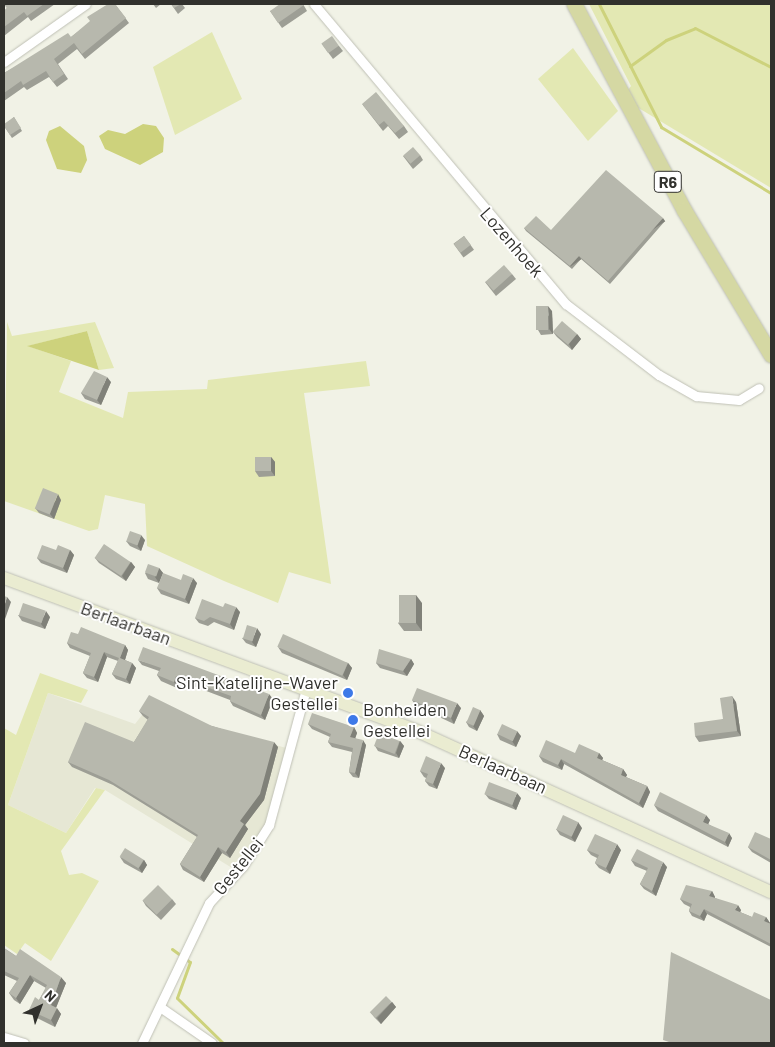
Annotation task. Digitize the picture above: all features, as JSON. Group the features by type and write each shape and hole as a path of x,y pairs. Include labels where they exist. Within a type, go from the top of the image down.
{"main road":[{"name":"R6","path":"574,4 684,210 771,355"}],"street":[{"path":"4,62 86,4"},
{"name":"Lozenhoek","path":"314,4 566,304 659,375 696,396 739,400 760,388"},
{"name":"Berlaarbaan","path":"4,578 306,689 484,760 771,892"},
{"name":"Gestellei","path":"142,1043 209,903 248,860 269,825 306,689"},
{"path":"160,1007 212,1043"},
{"path":"4,1037 24,1043"}],"shaded area":[{"path":"589,4 771,4 771,188 622,98 631,86"},
{"path":"212,32 242,99 175,135 153,67"},
{"path":"573,48 618,111 588,141 538,79"},
{"path":"143,124 156,126 164,138 163,152 140,165 105,149 99,136 108,130 125,134"},
{"path":"60,126 84,146 87,160 81,173 57,169 46,140 49,131"},
{"path":"7,322 12,336 95,322 114,368 99,370 87,331 28,346 71,361 59,392 123,418 128,392 207,389 208,380 366,361 370,386 304,393 331,584 289,572 278,603 224,581 147,546 145,504 105,495 98,529 89,531 4,501"},
{"path":"87,331 99,370 27,346"},
{"path":"40,673 88,690 81,703 48,693 8,805 66,833 96,788 105,790 61,851 69,875 82,873 99,881 51,961 25,943 17,954 4,945 4,728 16,735"},
{"path":"48,693 135,724 153,701 184,720 290,749 269,825 237,871 105,790 95,788 66,833 8,805"}],"building":[{"path":"4,4 44,4 27,16 24,12 4,27 4,11 7,8"},
{"path":"108,4 115,4 126,18 82,54 74,43 54,59 64,74 53,82 46,71 23,85 21,81 4,93 4,73 68,33 71,37 90,21 87,17"},
{"path":"171,4 181,4 174,8"},
{"path":"280,4 304,5 278,23 270,11"},
{"path":"332,36 339,46 328,53 321,43"},
{"path":"376,92 404,126 395,133 384,121 379,125 362,104"},
{"path":"14,117 21,128 10,135 4,124"},
{"path":"413,147 420,155 410,164 403,156"},
{"path":"606,170 663,218 608,281 579,256 570,266 524,228 536,216 551,230"},
{"path":"464,236 471,245 461,253 454,244"},
{"path":"504,265 512,274 493,291 485,282"},
{"path":"536,306 548,306 548,330 536,330"},
{"path":"562,321 577,334 568,345 553,332"},
{"path":"94,371 107,377 97,400 81,393"},
{"path":"255,457 271,457 271,471 255,471"},
{"path":"43,488 58,494 50,514 35,508"},
{"path":"130,531 141,535 138,545 126,541"},
{"path":"104,544 131,562 121,576 94,558"},
{"path":"42,545 56,550 58,545 70,550 63,568 37,558"},
{"path":"148,564 159,568 156,577 145,572"},
{"path":"163,573 181,580 183,574 193,578 185,599 157,588"},
{"path":"399,595 416,595 416,623 399,623"},
{"path":"4,596 7,597 4,607"},
{"path":"202,599 223,607 225,603 236,607 230,624 210,617 204,621 195,618"},
{"path":"23,603 46,611 41,623 19,615"},
{"path":"247,625 257,628 252,641 243,638"},
{"path":"81,627 125,645 120,658 132,663 126,679 112,674 119,658 104,652 94,677 83,673 91,653 67,643 71,632 78,634"},
{"path":"283,634 348,663 342,676 277,647"},
{"path":"143,647 269,694 261,715 230,701 231,696 176,676 174,682 157,675 161,668 138,660"},
{"path":"379,649 411,659 403,671 376,663"},
{"path":"417,688 457,703 451,718 412,700"},
{"path":"149,695 212,726 274,742 260,794 240,821 244,824 226,852 218,847 200,877 180,864 198,835 109,780 68,762 85,722 134,742 149,717 139,711"},
{"path":"732,696 737,731 695,736 694,723 723,719 720,698"},
{"path":"473,707 480,710 474,726 466,723"},
{"path":"312,713 354,727 350,737 363,740 355,773 349,772 353,748 328,742 331,734 308,724"},
{"path":"502,724 517,731 513,741 497,734"},
{"path":"379,733 400,741 395,754 374,746"},
{"path":"546,740 575,753 579,744 599,753 597,758 623,769 621,775 647,786 639,803 561,759 558,765 539,756"},
{"path":"426,756 441,763 433,784 425,781 428,774 420,771"},
{"path":"489,782 517,793 512,805 484,794"},
{"path":"660,792 706,815 703,822 729,833 725,842 654,805"},
{"path":"563,815 578,822 572,837 556,830"},
{"path":"755,832 771,839 771,860 748,847"},
{"path":"595,834 617,844 606,868 595,863 599,855 587,850"},
{"path":"125,848 144,860 138,868 120,856"},
{"path":"637,849 663,862 652,891 640,884 648,868 631,860"},
{"path":"158,885 172,899 157,915 142,901"},
{"path":"686,885 712,891 709,896 738,905 735,910 752,917 754,912 766,917 764,921 771,924 771,944 704,909 700,916 689,911 692,904 680,899"},
{"path":"4,948 16,956 20,949 61,977 51,1005 57,1008 51,1020 29,1010 35,997 39,1000 47,985 30,975 16,998 9,993 19,978 4,971"},
{"path":"671,952 771,1000 771,1043 672,1043 663,1040"},
{"path":"386,996 392,1002 375,1018 370,1012"}],"waterway":[{"path":"599,4 661,127 771,193"},
{"path":"630,66 666,40 695,28 771,67"},
{"path":"172,949 190,962 177,998 223,1043"}],"place":[{"name":"Sint-Katelijne-Waver Gestellei","path":"348,693"},
{"name":"Bonheiden Gestellei","path":"353,720"}]}
